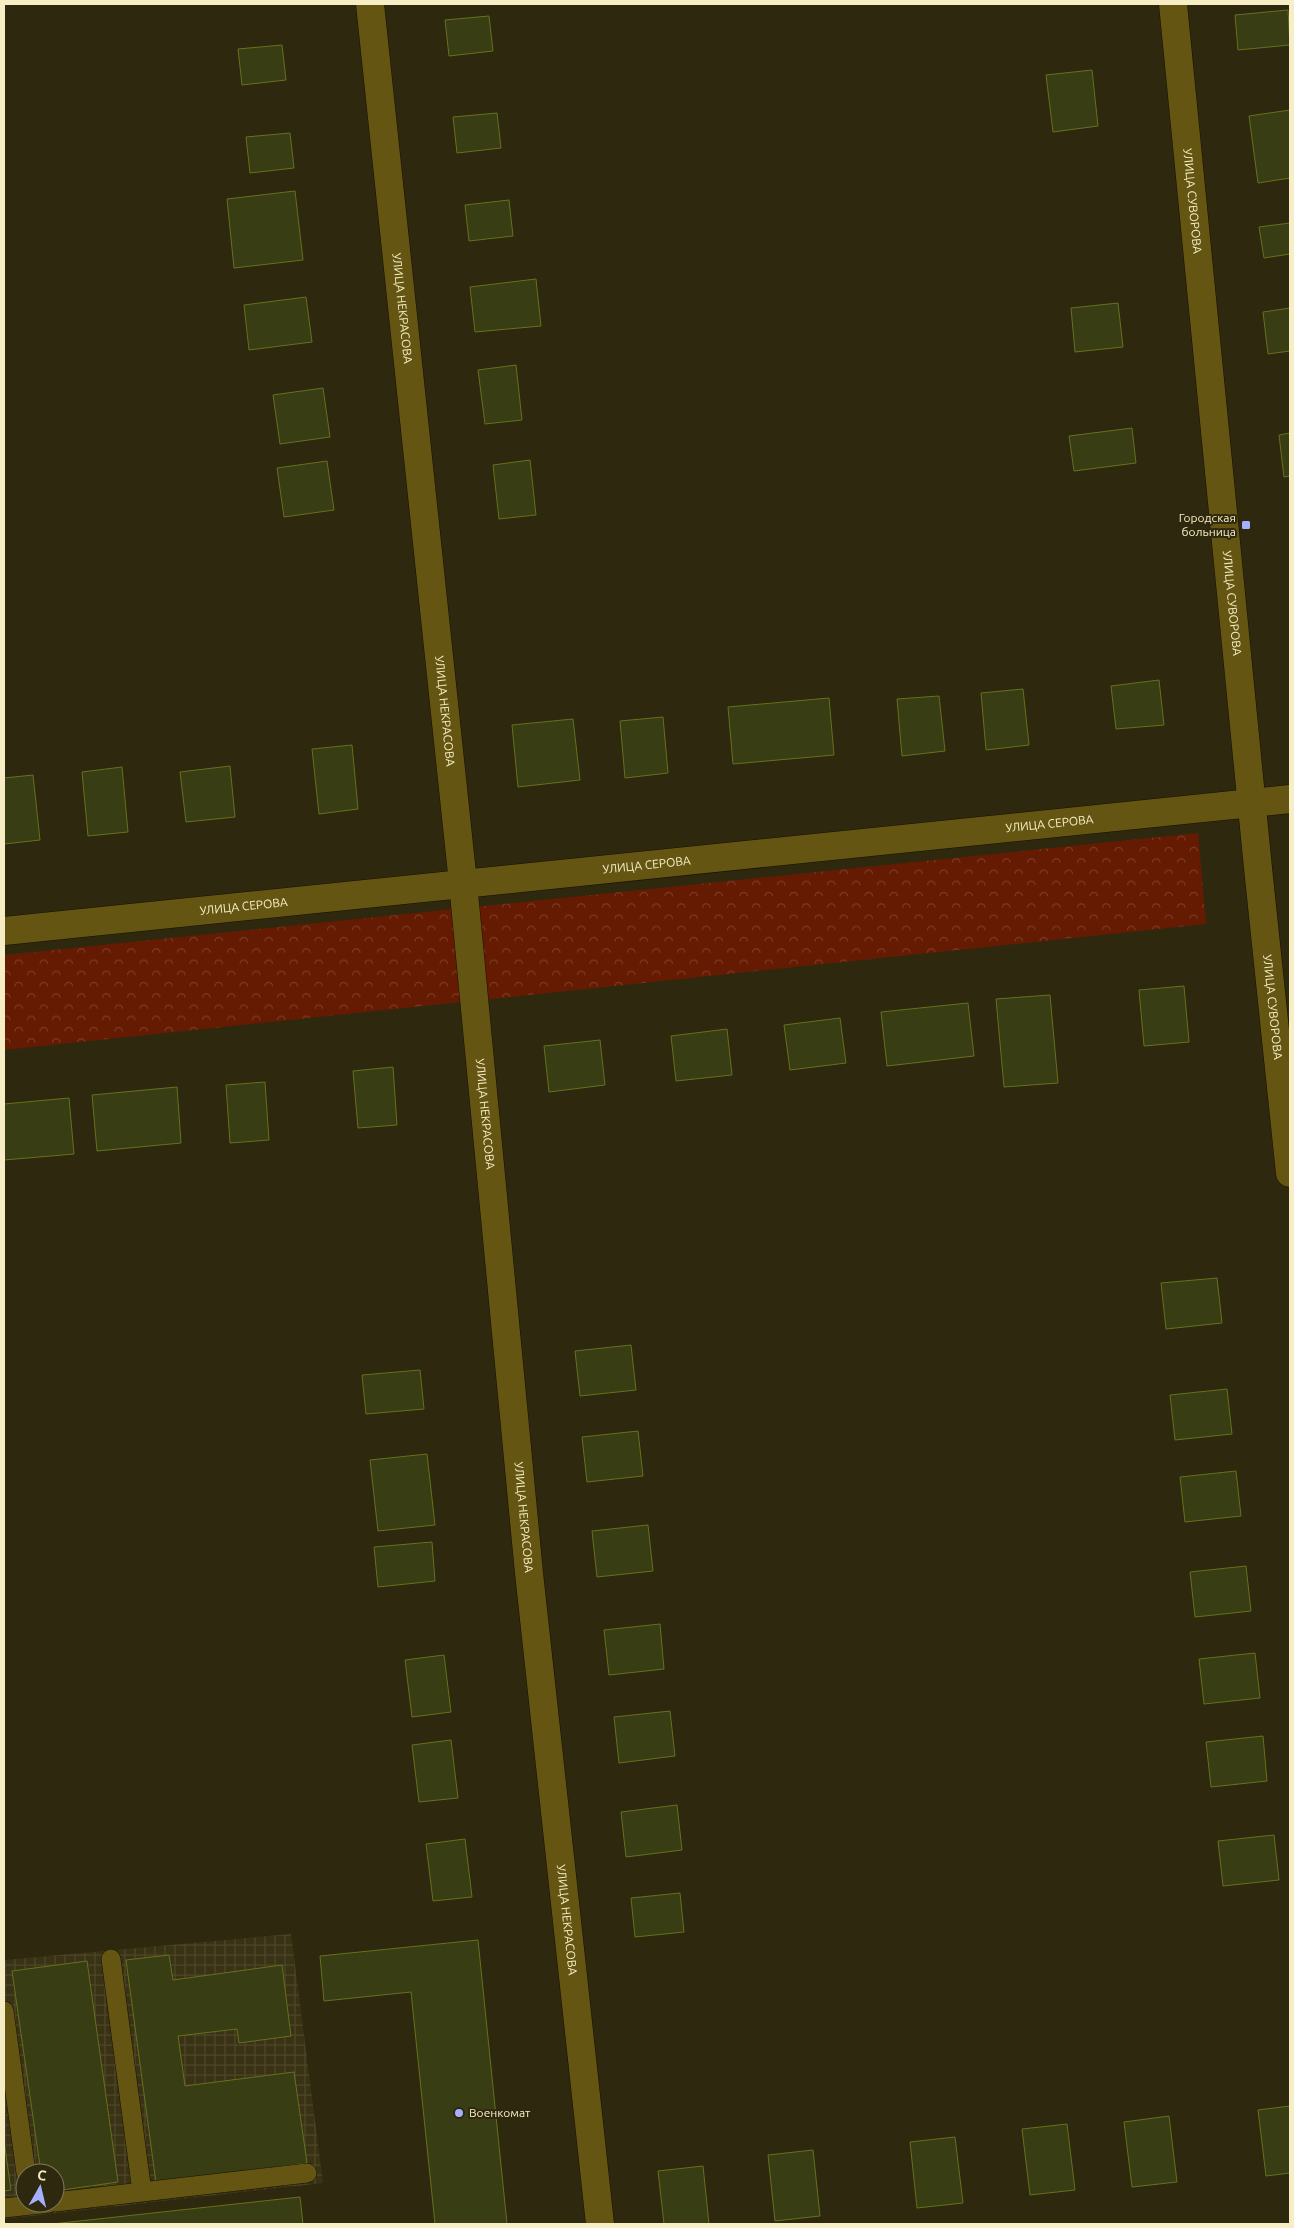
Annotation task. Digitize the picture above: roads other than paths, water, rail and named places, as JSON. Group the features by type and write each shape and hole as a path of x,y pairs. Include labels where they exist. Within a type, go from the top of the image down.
{"street":[{"name":"УЛИЦА НЕКРАСОВА","path":"370,4 463,883 528,1573 600,2224"},
{"name":"УЛИЦА СУВОРОВА","path":"1173,4 1290,1173"},
{"name":"УЛИЦА СЕРОВА","path":"4,931 1290,799"}],"lane":[{"path":"111,1959 142,2192"},
{"path":"4,2012 25,2163"},
{"path":"65,2201 307,2173"}],"place":[{"name":"Городская больница","path":"1246,525"},
{"name":"Военкомат","path":"459,2113"}]}
